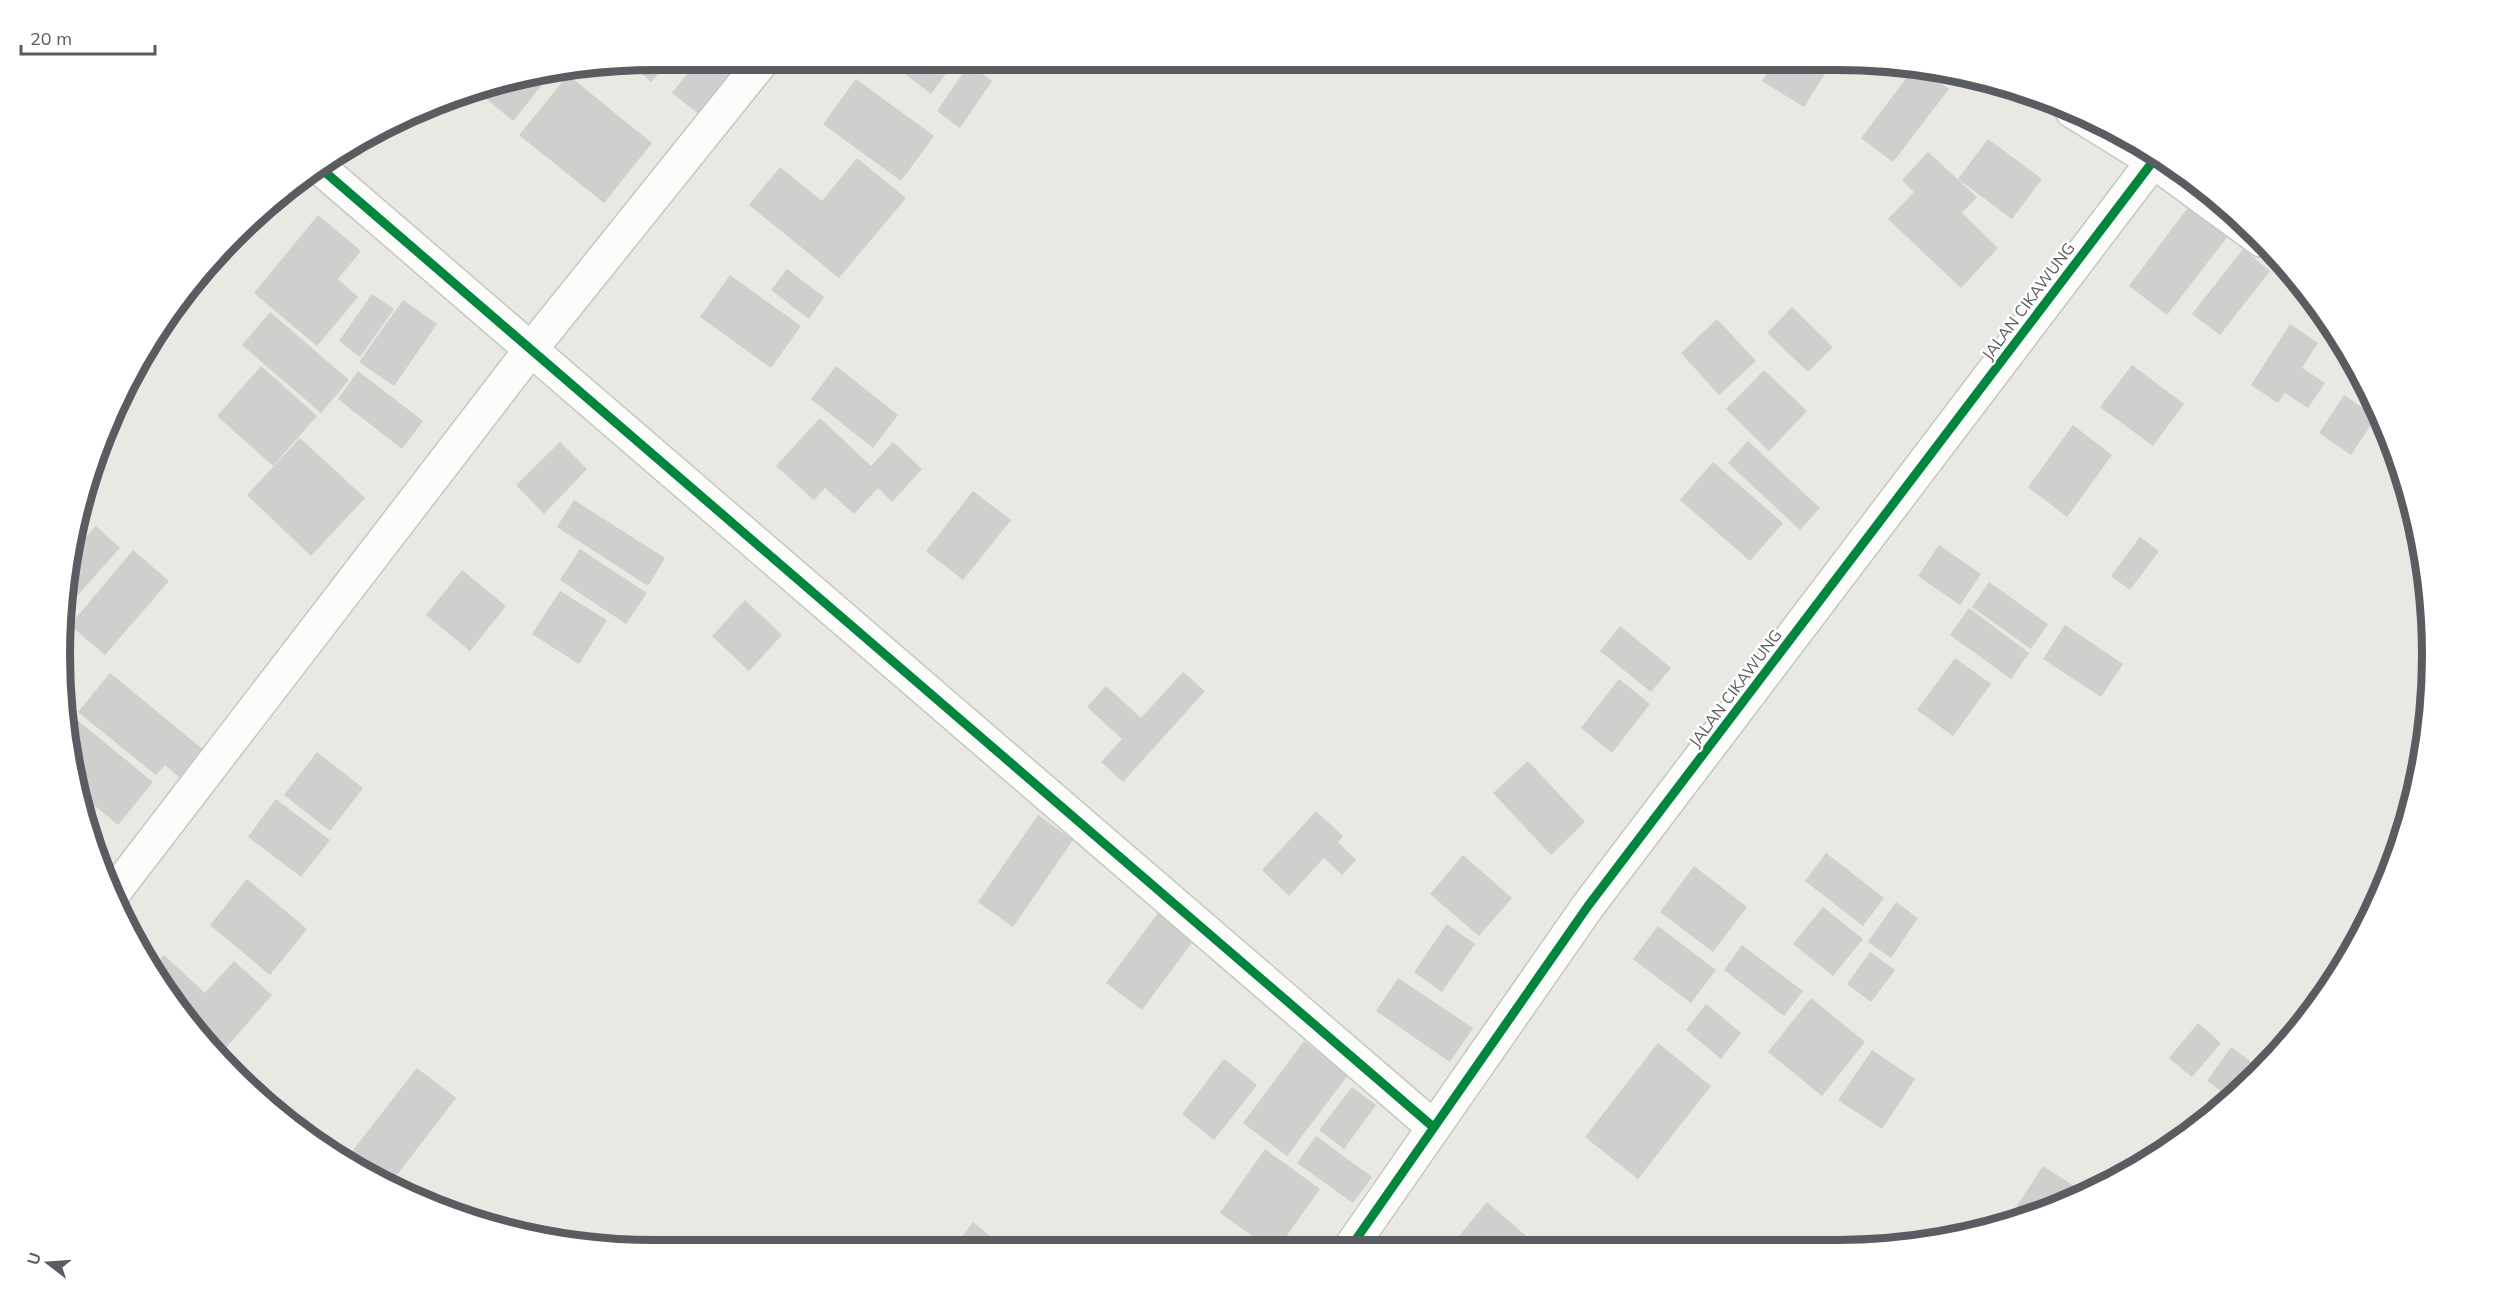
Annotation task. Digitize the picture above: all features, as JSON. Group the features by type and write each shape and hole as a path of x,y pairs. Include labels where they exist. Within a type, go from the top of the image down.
{"street":[{"path":"118,887 532,348 755,70"},
{"name":"JALAN CIKAWUNG","path":"1355,1240 1432,1126 1588,906 2152,163"},
{"path":"325,172 1432,1126"}],"building":[{"path":"662,70 651,82 639,71"},
{"path":"690,70 742,70 705,119 672,93"},
{"path":"900,70 949,70 931,94"},
{"path":"965,70 977,70 992,81 960,128 937,111"},
{"path":"1769,70 1827,70 1804,107 1762,81"},
{"path":"1908,75 1936,79 1949,89 1893,162 1861,138"},
{"path":"571,77 652,143 604,203 519,135 565,78"},
{"path":"856,79 934,136 901,181 823,124"},
{"path":"545,81 513,121 484,97 504,90"},
{"path":"1988,139 2042,179 2012,219 1958,179"},
{"path":"1928,152 1977,197 1962,213 1998,248 1961,288 1888,219 1914,192 1902,180"},
{"path":"857,158 906,198 839,278 749,205 780,167 822,201"},
{"path":"2189,206 2228,236 2167,315 2129,286"},
{"path":"318,215 361,251 338,279 358,297 317,346 254,293"},
{"path":"2243,249 2270,271 2220,335 2192,314"},
{"path":"787,269 824,297 809,319 771,290"},
{"path":"730,275 801,326 771,368 700,317"},
{"path":"372,294 394,309 360,357 339,341"},
{"path":"403,300 437,324 394,386 359,362"},
{"path":"1792,307 1833,347 1808,372 1767,333"},
{"path":"270,312 349,380 321,413 242,345"},
{"path":"1717,319 1756,361 1719,395 1681,353"},
{"path":"2290,324 2318,343 2302,368 2325,383 2308,408 2285,393 2278,403 2251,385"},
{"path":"2132,365 2184,404 2153,446 2100,407"},
{"path":"261,366 317,416 273,466 217,416"},
{"path":"836,366 898,415 873,448 811,399"},
{"path":"1764,370 1807,411 1769,451 1726,409"},
{"path":"358,371 423,421 402,449 338,399"},
{"path":"2344,395 2369,412 2373,421 2351,455 2319,433"},
{"path":"820,418 871,466 893,442 922,469 892,502 878,488 854,514 825,488 814,500 776,466"},
{"path":"2073,425 2112,455 2067,517 2028,487"},
{"path":"300,438 365,498 311,556 247,495"},
{"path":"1748,441 1820,508 1800,530 1728,463"},
{"path":"560,442 587,469 544,514 516,485"},
{"path":"1713,462 1783,523 1750,561 1680,500"},
{"path":"973,491 1011,520 963,580 926,551"},
{"path":"574,500 665,558 648,586 557,527"},
{"path":"96,526 120,548 76,597 76,579 82,542"},
{"path":"2140,537 2159,551 2130,590 2111,576"},
{"path":"1939,545 1981,574 1960,605 1918,576"},
{"path":"580,549 647,593 626,624 560,580"},
{"path":"133,550 169,581 105,655 72,626 72,623"},
{"path":"462,570 506,606 470,651 426,615"},
{"path":"1989,582 2048,624 2031,649 1972,607"},
{"path":"560,591 607,620 579,664 532,634"},
{"path":"745,600 782,635 749,671 712,636"},
{"path":"1969,608 2029,653 2011,679 1950,635"},
{"path":"2065,625 2123,664 2101,697 2043,659"},
{"path":"1620,626 1671,668 1651,692 1600,651"},
{"path":"1955,658 1991,684 1953,736 1917,710"},
{"path":"1183,672 1205,691 1123,782 1101,762 1122,739 1087,707 1106,686 1141,718"},
{"path":"110,673 205,751 182,780 165,765 156,775 78,712"},
{"path":"1619,679 1650,704 1612,753 1581,728"},
{"path":"76,719 153,782 118,825 89,801"},
{"path":"317,752 363,788 330,831 284,795"},
{"path":"1528,761 1585,822 1551,855 1493,793"},
{"path":"276,799 330,840 301,877 248,837"},
{"path":"1316,811 1343,836 1338,842 1356,860 1342,875 1324,858 1289,896 1262,870"},
{"path":"1038,815 1073,840 1013,927 978,902"},
{"path":"1826,853 1884,898 1863,926 1805,881"},
{"path":"1463,855 1512,898 1479,936 1430,894"},
{"path":"1694,866 1747,907 1713,952 1660,912"},
{"path":"247,879 307,929 270,975 210,925"},
{"path":"1896,902 1918,918 1891,958 1868,942"},
{"path":"1823,907 1863,939 1833,976 1793,944"},
{"path":"1158,913 1194,940 1142,1010 1106,983"},
{"path":"1447,924 1475,944 1442,992 1414,972"},
{"path":"1658,926 1716,970 1691,1003 1633,959"},
{"path":"1742,945 1803,991 1784,1016 1724,970"},
{"path":"1870,952 1895,970 1871,1002 1847,984"},
{"path":"164,955 205,993 234,961 272,995 224,1050 191,1012 157,962"},
{"path":"1398,978 1473,1028 1450,1062 1376,1011"},
{"path":"1811,998 1865,1042 1822,1096 1768,1052"},
{"path":"1706,1004 1741,1033 1721,1059 1686,1030"},
{"path":"2198,1023 2221,1043 2192,1077 2169,1058"},
{"path":"1304,1041 1348,1075 1287,1156 1243,1123"},
{"path":"1658,1043 1711,1086 1638,1179 1585,1137"},
{"path":"2231,1047 2255,1065 2225,1093 2207,1081"},
{"path":"1872,1050 1915,1079 1882,1129 1838,1100"},
{"path":"1224,1059 1257,1085 1214,1140 1182,1114"},
{"path":"417,1068 456,1098 394,1179 350,1154"},
{"path":"1352,1087 1376,1105 1344,1149 1319,1130"},
{"path":"1316,1136 1372,1177 1353,1203 1297,1163"},
{"path":"1265,1149 1320,1189 1284,1240 1258,1240 1220,1213"},
{"path":"2043,1166 2078,1188 2026,1209 2013,1212"},
{"path":"1487,1202 1531,1240 1456,1240"},
{"path":"973,1222 995,1240 960,1240"}],"cycle path":[{"path":"1356,1240 1588,906 2152,162"},
{"path":"325,172 1432,1126"}]}
